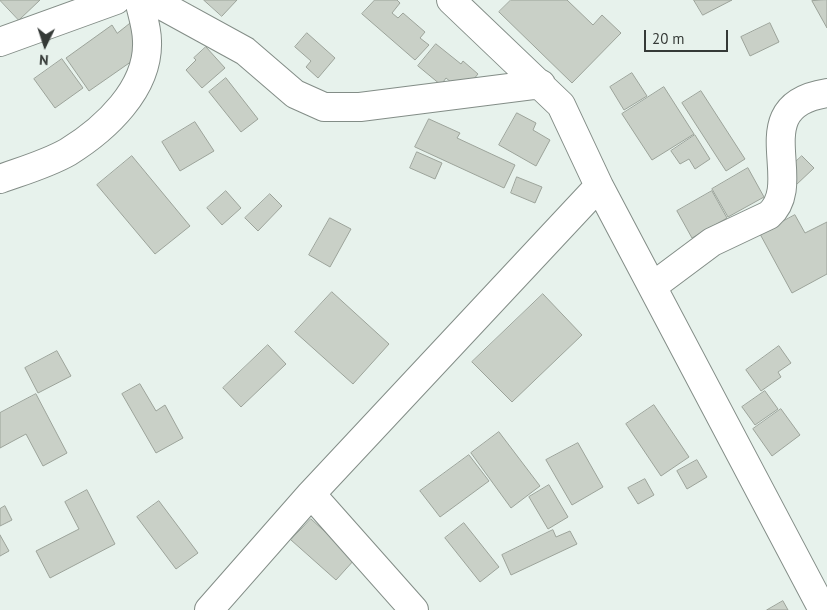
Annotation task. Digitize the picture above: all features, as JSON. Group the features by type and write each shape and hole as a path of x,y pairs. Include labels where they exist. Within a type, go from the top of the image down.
{"street":[{"path":"0,42 116,0"},
{"path":"0,179 67,152 97,131 123,107 141,77 147,42 139,0"},
{"path":"152,0 245,51 295,94 324,107 360,107 540,84"},
{"path":"451,0 560,104 599,186 653,286 754,484 822,610"},
{"path":"653,286 712,242 769,215 775,209 781,191 782,132 785,118 794,104 806,98 827,93"},
{"path":"209,610 312,494 599,186"},
{"path":"312,494 414,610"}],"building":[{"path":"0,0 40,0 19,20"},
{"path":"204,0 237,0 222,16"},
{"path":"375,0 397,0 400,3 392,13 398,18 403,13 425,32 420,38 429,45 415,60 362,14"},
{"path":"511,0 567,0 593,25 602,15 621,33 572,83 499,12"},
{"path":"694,0 732,0 703,15"},
{"path":"827,0 827,28 812,1"},
{"path":"132,22 145,52 89,91 66,58 112,25 117,33"},
{"path":"770,23 779,42 750,56 741,37"},
{"path":"307,33 335,58 318,78 306,67 311,61 295,47"},
{"path":"436,44 461,64 463,61 478,74 463,92 446,78 441,85 418,66"},
{"path":"206,47 225,68 202,88 186,70 196,60 194,58"},
{"path":"62,59 83,88 55,108 34,79"},
{"path":"632,73 647,96 624,110 610,87"},
{"path":"226,78 258,119 241,132 209,92"},
{"path":"664,87 694,134 652,160 622,114"},
{"path":"701,91 745,159 726,171 682,103"},
{"path":"517,113 536,123 533,130 550,140 536,166 499,145"},
{"path":"429,119 460,133 457,138 515,165 504,188 415,147"},
{"path":"195,122 214,151 180,171 162,142"},
{"path":"695,135 710,159 695,169 689,159 680,164 671,151"},
{"path":"417,152 442,163 435,179 410,168"},
{"path":"132,156 190,226 155,254 97,185"},
{"path":"802,156 814,168 796,185 784,173"},
{"path":"748,168 764,197 728,217 712,189"},
{"path":"517,177 542,187 535,203 511,193"},
{"path":"226,191 241,208 222,225 207,208"},
{"path":"712,191 727,218 692,238 677,211"},
{"path":"270,194 282,206 258,231 245,218"},
{"path":"795,215 805,233 827,222 827,274 792,293 760,234"},
{"path":"330,218 351,229 330,267 309,255"},
{"path":"332,292 389,344 353,384 295,332"},
{"path":"543,294 582,335 512,402 472,362"},
{"path":"268,345 286,364 241,407 223,388"},
{"path":"779,346 791,363 778,372 781,377 761,391 746,370"},
{"path":"57,351 71,376 38,393 25,368"},
{"path":"140,384 156,411 165,405 183,438 156,453 122,394"},
{"path":"765,391 778,409 755,425 742,407"},
{"path":"36,394 67,453 43,466 26,434 0,448 0,413"},
{"path":"654,405 689,457 661,476 626,424"},
{"path":"781,409 800,435 772,456 753,429"},
{"path":"499,432 540,486 511,508 471,453"},
{"path":"578,443 603,487 572,505 546,460"},
{"path":"469,455 489,481 440,517 420,491"},
{"path":"697,460 707,477 687,489 677,471"},
{"path":"645,479 654,495 638,504 628,488"},
{"path":"549,485 568,517 548,529 529,497"},
{"path":"87,490 115,544 50,578 36,551 79,529 65,502"},
{"path":"159,501 198,553 176,569 137,517"},
{"path":"5,506 12,520 0,526 0,509"},
{"path":"311,519 355,559 336,580 291,540"},
{"path":"464,523 499,567 480,582 445,538"},
{"path":"553,530 556,537 570,531 577,544 511,575 502,555"},
{"path":"0,535 9,551 0,556"},
{"path":"783,601 788,610 767,610"}]}
